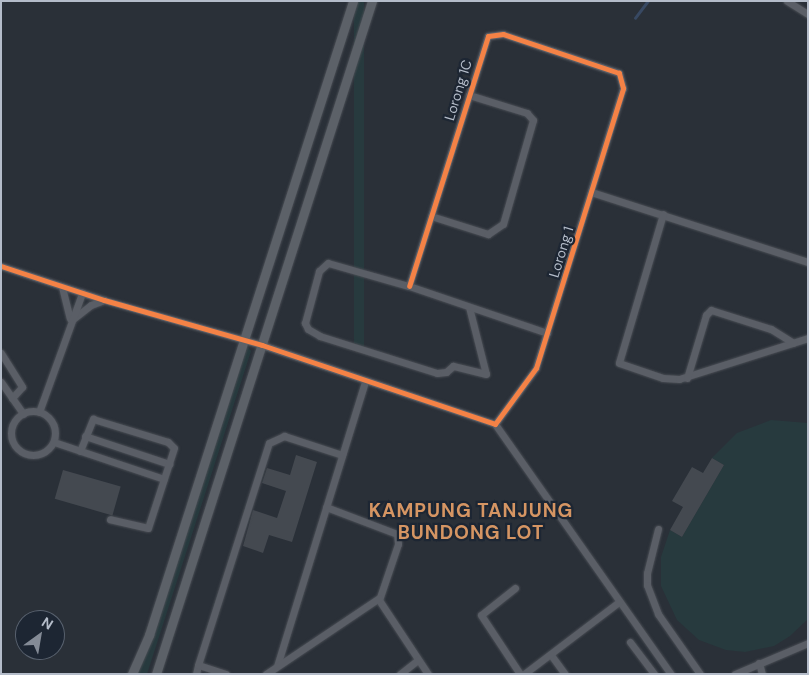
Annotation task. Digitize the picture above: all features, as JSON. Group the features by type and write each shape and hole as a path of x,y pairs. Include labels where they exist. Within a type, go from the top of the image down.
{"main road":[{"path":"132,674 149,635 242,340 353,1"},
{"path":"156,674 372,1"}],"street":[{"path":"787,1 808,14"},
{"name":"Lorong 1C","path":"409,286 486,40 493,33 612,68 621,75"},
{"name":"Lorong 1","path":"495,424 536,368 623,88 621,75"},
{"path":"431,216 488,234 503,224 533,120 527,113 468,95"},
{"path":"591,192 808,262"},
{"path":"662,214 617,361 663,378 687,378 808,338"},
{"path":"469,307 486,374 453,366 446,372 437,373 320,336 306,326 319,271 324,264 409,286 547,333"},
{"path":"1,266 104,300 262,345 365,382 495,424 594,561 619,602 670,674"},
{"path":"62,287 70,321"},
{"path":"39,412 70,321 82,293"},
{"path":"70,321 91,305 104,300"},
{"path":"687,378 706,315 713,309 771,329 793,343"},
{"path":"1,353 22,386 12,398"},
{"path":"1,382 23,414"},
{"path":"277,666 365,382"},
{"path":"39,412 54,425 54,442 39,455 27,454 17,448 11,432 15,421 23,414 39,412"},
{"path":"80,451 93,419 168,442 174,448 148,528 110,519"},
{"path":"85,436 169,464"},
{"path":"196,674 269,443 284,436 342,455"},
{"path":"54,442 164,479"},
{"path":"266,674 379,598 398,544 397,534 326,507"},
{"path":"658,529 647,585 658,614 700,674"},
{"path":"515,588 481,615 520,674"},
{"path":"379,598 428,674"},
{"path":"524,674 619,602"},
{"path":"630,642 654,674"},
{"path":"735,674 808,643"},
{"path":"551,655 565,674"},
{"path":"400,674 418,660"},
{"path":"760,663 762,674"},
{"path":"198,665 226,674"}],"green space":[{"path":"354,1 364,1 364,347 354,347"},
{"path":"244,342 251,351 147,674 133,674"},
{"path":"771,420 808,423 808,619 790,636 774,646 745,652 726,650 699,640 677,620 661,586 661,557 670,530 682,537 724,465 712,458 737,433"}],"building":[{"path":"296,455 317,462 292,542 269,535 263,553 243,546 253,510 277,518 286,491 262,483 267,468 290,475"},
{"path":"712,458 724,465 682,537 670,530 683,507 672,501 692,467 703,473"},
{"path":"63,470 121,487 112,515 55,499"}],"waterway":[{"path":"635,18 648,1"}],"cycle path":[{"path":"1,266 104,300 262,345 495,424 536,368 623,88 619,73 503,34 488,36 409,286"}],"district":[{"name":"KAMPUNG TANJUNG BUNDONG LOT","path":"471,522"}]}
